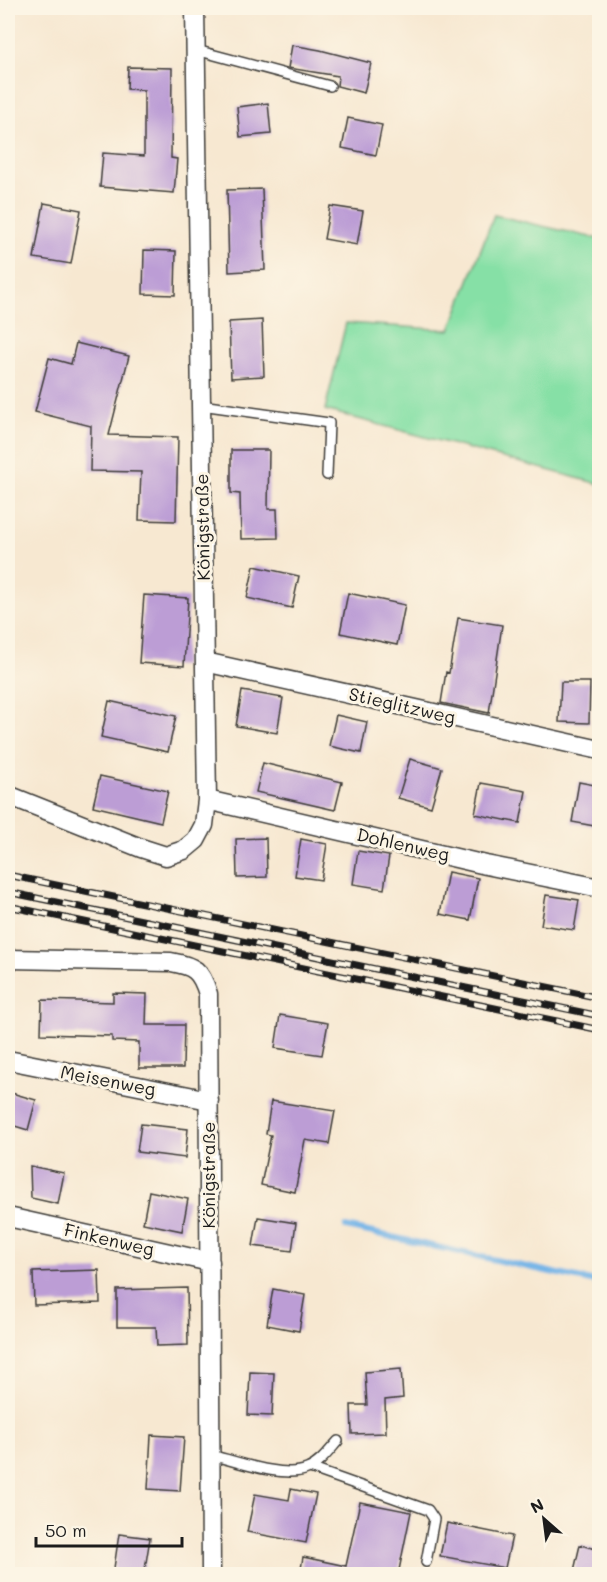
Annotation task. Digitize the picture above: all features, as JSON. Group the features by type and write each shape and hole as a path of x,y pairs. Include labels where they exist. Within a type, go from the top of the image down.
{"street":[{"name":"Königstraße","path":"8,795 166,856 184,850 196,840 204,825 207,800 195,8"},
{"name":"Stieglitzweg","path":"205,662 600,750"},
{"name":"Dohlenweg","path":"207,800 486,865 600,888"},
{"name":"Königstraße","path":"8,958 171,962 197,970 205,982 208,994 211,1575"},
{"name":"Meisenweg","path":"8,1060 209,1100"},
{"name":"Finkenweg","path":"8,1217 210,1262"}],"lane":[{"path":"196,50 330,86"},
{"path":"201,405 329,423 327,475"},
{"path":"211,1455 291,1473 310,1468 338,1442"},
{"path":"310,1468 428,1510 434,1519 426,1562"}],"green space":[{"path":"494,215 599,239 599,484 325,410 346,323 450,330"}],"building":[{"path":"292,45 371,63 364,93 337,86 338,76 288,68"},
{"path":"128,67 172,68 171,158 177,159 174,193 100,187 103,153 144,156 144,90 127,89"},
{"path":"268,103 271,134 240,137 237,107"},
{"path":"348,118 382,125 376,155 342,148"},
{"path":"262,189 265,270 229,272 227,190"},
{"path":"44,203 81,210 71,264 34,258"},
{"path":"330,206 363,211 357,245 324,239"},
{"path":"144,250 176,251 175,295 143,294"},
{"path":"262,320 264,376 231,378 229,322"},
{"path":"76,343 129,356 109,435 178,437 176,521 139,520 141,472 90,471 91,426 35,412 49,358 71,364"},
{"path":"231,450 269,450 268,509 277,509 278,538 241,539 240,494 231,493"},
{"path":"254,566 299,576 292,608 247,598"},
{"path":"348,593 405,605 397,645 340,633"},
{"path":"144,595 188,598 184,666 139,663"},
{"path":"458,618 502,625 489,713 441,703 446,672 449,673"},
{"path":"561,682 590,682 589,723 559,722"},
{"path":"242,691 283,698 277,733 236,726"},
{"path":"109,701 176,716 168,752 101,737"},
{"path":"336,715 367,722 361,753 329,746"},
{"path":"410,759 442,768 431,807 398,798"},
{"path":"263,763 342,782 335,810 256,792"},
{"path":"100,776 168,791 161,822 93,806"},
{"path":"579,782 600,786 600,827 572,822"},
{"path":"481,783 526,791 520,823 475,814"},
{"path":"266,838 267,877 237,878 236,839"},
{"path":"301,839 327,844 321,880 295,876"},
{"path":"358,851 389,856 384,889 353,884"},
{"path":"448,872 478,878 470,920 440,914"},
{"path":"546,895 579,900 574,930 541,925"},
{"path":"113,993 147,994 146,1025 184,1025 183,1068 139,1068 139,1042 112,1041 112,1036 41,1034 42,1000 113,1002"},
{"path":"280,1015 328,1023 322,1055 275,1048"},
{"path":"8,1092 36,1100 28,1130 8,1124"},
{"path":"271,1101 335,1111 329,1144 305,1140 295,1192 261,1185 271,1135 266,1134"},
{"path":"141,1124 188,1129 185,1158 137,1152"},
{"path":"30,1166 64,1173 58,1204 31,1198"},
{"path":"149,1191 188,1199 182,1231 143,1223"},
{"path":"258,1217 296,1223 292,1251 253,1246"},
{"path":"99,1270 100,1303 34,1305 33,1272"},
{"path":"187,1288 188,1345 157,1346 156,1327 117,1327 117,1290"},
{"path":"273,1289 305,1295 299,1331 267,1325"},
{"path":"401,1369 403,1398 385,1400 386,1433 352,1434 351,1405 367,1405 365,1372"},
{"path":"250,1372 274,1373 272,1416 248,1415"},
{"path":"151,1435 184,1437 180,1491 148,1489"},
{"path":"291,1489 316,1494 306,1543 247,1532 255,1494 289,1500"},
{"path":"360,1502 411,1512 398,1575 300,1575 303,1557 346,1566"},
{"path":"447,1523 512,1536 505,1568 440,1556"},
{"path":"119,1534 150,1538 144,1575 113,1575"},
{"path":"580,1545 600,1550 600,1575 573,1575"}],"waterway":[{"path":"346,1227 600,1283"}],"railway":[{"path":"8,875 600,998"},
{"path":"8,892 600,1016"},
{"path":"8,906 600,1030"}]}
